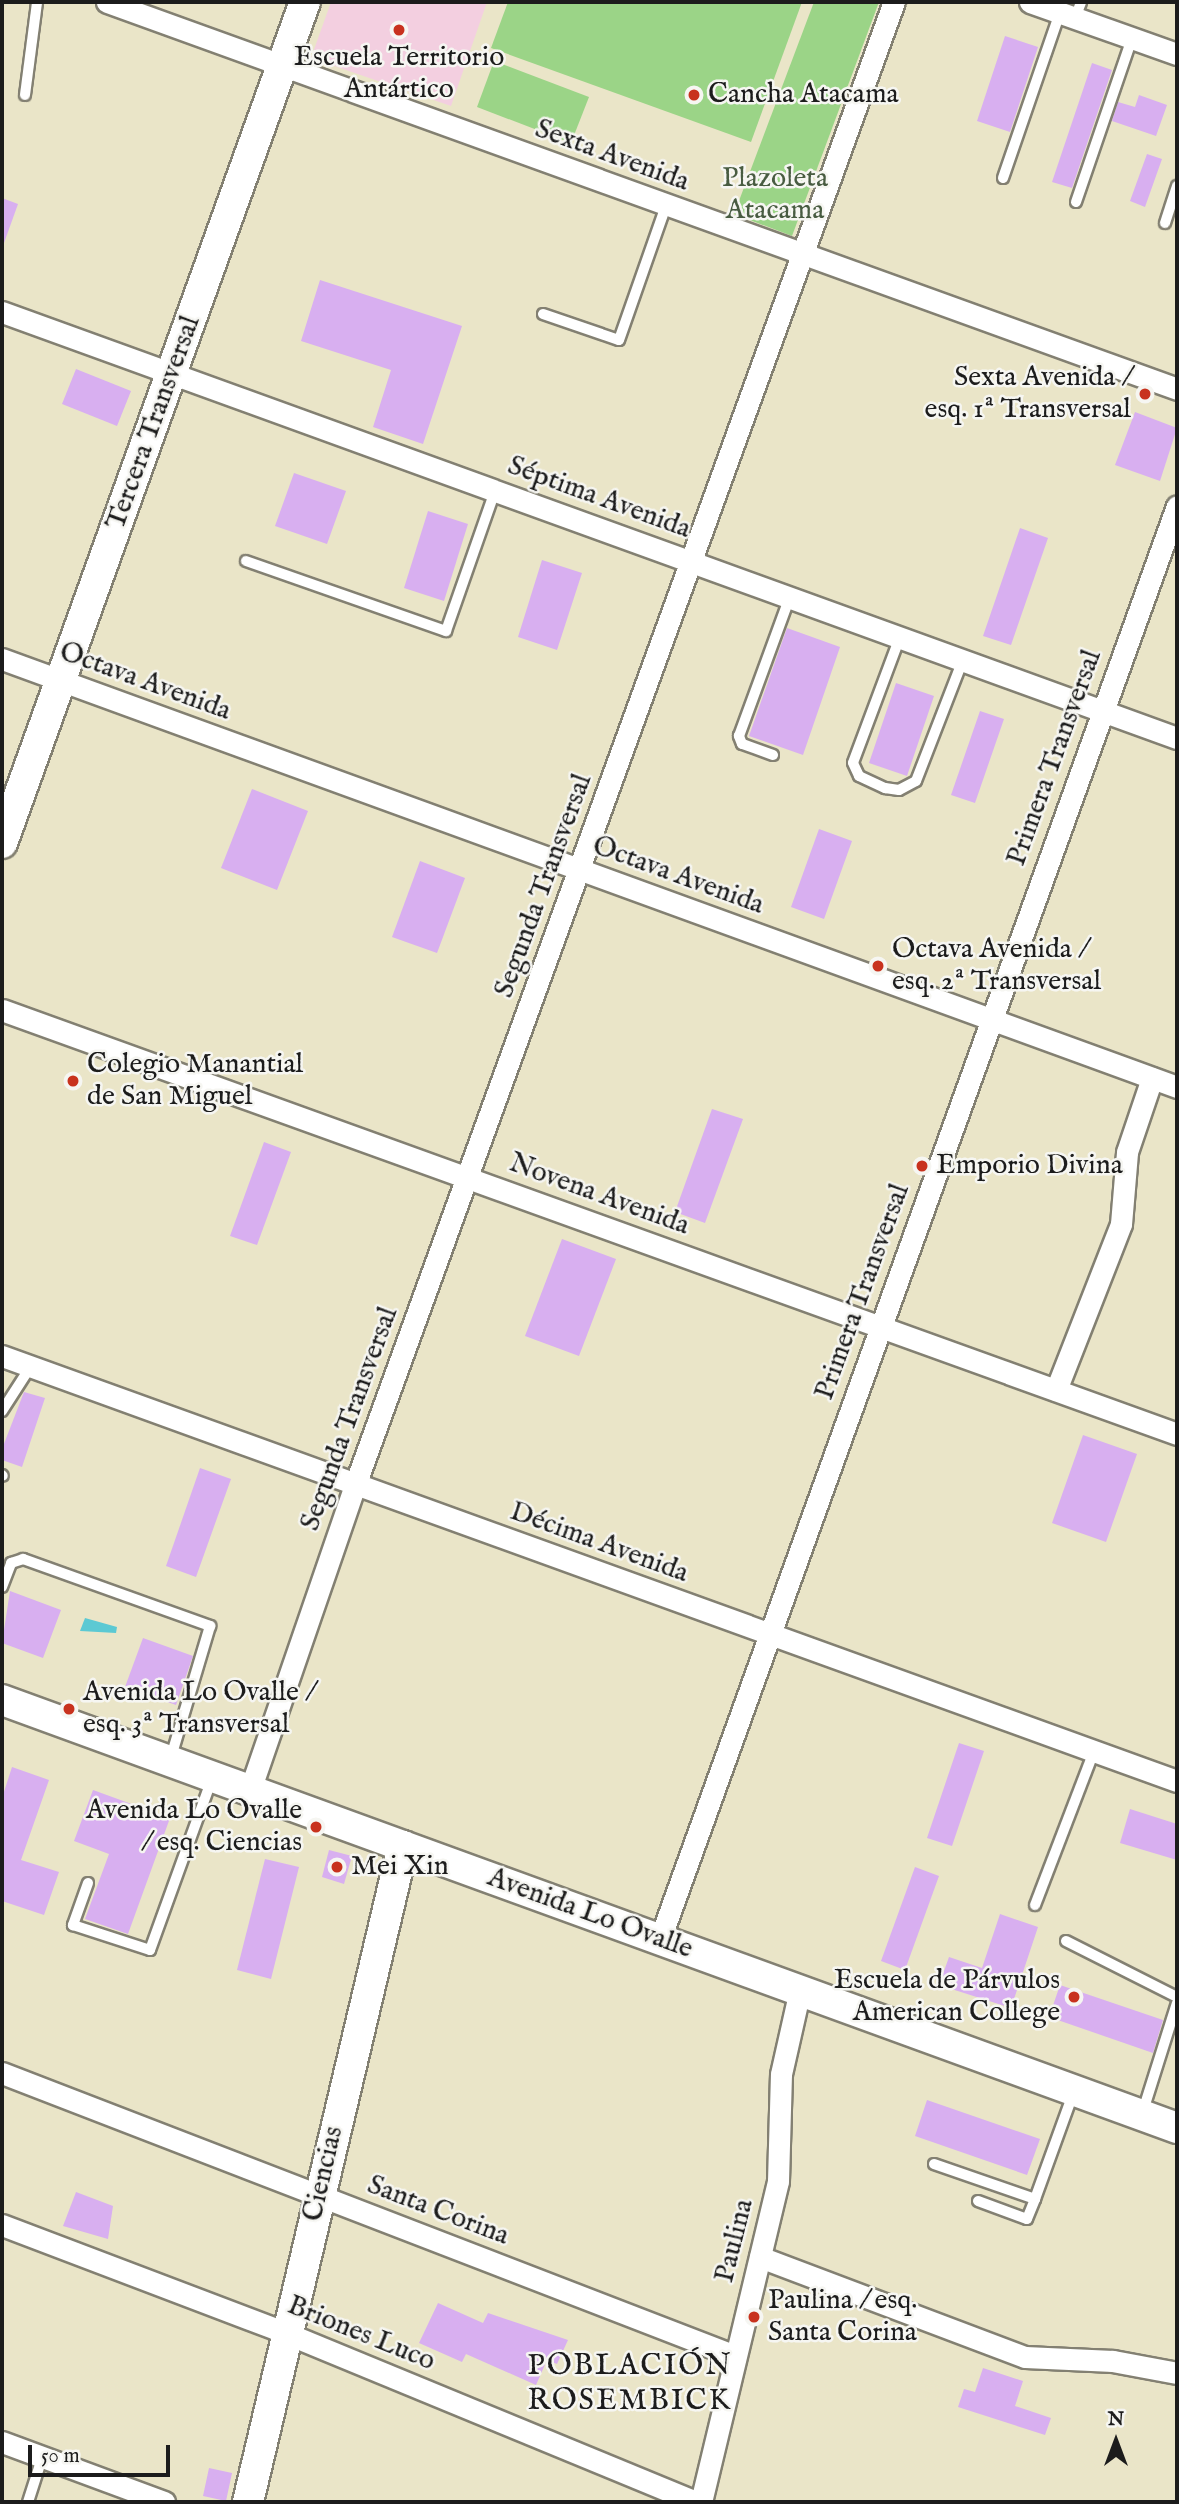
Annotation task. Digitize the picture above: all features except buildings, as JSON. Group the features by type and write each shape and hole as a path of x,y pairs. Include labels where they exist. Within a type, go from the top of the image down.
{"street":[{"name":"Sexta Avenida","path":"107,2 1177,389"},
{"name":"Tercera Transversal","path":"2,844 305,2"},
{"name":"Segunda Transversal","path":"250,1790 355,1485 894,2"},
{"path":"1030,2 1072,11 1132,38 1177,54"},
{"name":"Séptima Avenida","path":"2,312 1177,738"},
{"name":"Primera Transversal","path":"660,1940 1177,506"},
{"name":"Octava Avenida","path":"2,659 1177,1087"},
{"name":"Novena Avenida","path":"2,1010 1177,1434"},
{"path":"1056,1390 1121,1224 1127,1152 1152,1078"},
{"name":"Décima Avenida","path":"2,1356 1177,1781"},
{"name":"Avenida Lo Ovalle","path":"2,1700 1177,2128"},
{"name":"Ciencias","path":"248,2502 318,2194 403,1846"},
{"name":"Paulina","path":"698,2502 780,2167 781,2074 800,1990"},
{"name":"Santa Corina","path":"2,2073 735,2356"},
{"name":"Briones Luco","path":"2,2225 287,2334 698,2502"},
{"path":"760,2257 1025,2357 1113,2361 1177,2373"},
{"path":"2,2442 164,2502"}],"lane":[{"path":"25,95 37,2"},
{"path":"1003,178 1072,11"},
{"path":"1076,202 1132,38"},
{"path":"1165,222 1177,186"},
{"path":"543,314 619,340 666,206"},
{"path":"246,561 446,631 495,491"},
{"path":"773,755 742,744 739,736 790,597"},
{"path":"900,637 853,763 859,775 885,788 899,790 916,781 963,660"},
{"path":"2,1411 31,1366"},
{"path":"2,1587 11,1563 23,1559 210,1626 169,1760"},
{"path":"1035,1905 1094,1751"},
{"path":"88,1883 73,1925 150,1950 213,1776"},
{"path":"1066,1941 1177,1997"},
{"path":"1142,2115 1177,2003"},
{"path":"978,2201 1027,2219 1074,2091"},
{"path":"934,2164 1035,2199"},
{"path":"28,2502 42,2458"}],"shaded area":[{"name":"Escuela Territorio Antártico","path":"331,2 487,2 451,106 311,58"}],"green space":[{"name":"Cancha Atacama","path":"508,2 802,2 751,142 491,48"},
{"name":"Plazoleta Atacama","path":"814,2 879,2 792,236 734,214"},
{"path":"494,61 589,97 571,143 477,107"}],"water":[{"path":"85,1618 117,1627 116,1633 80,1631"}],"place":[{"name":"Escuela Territorio Antártico","path":"399,30"},
{"name":"Cancha Atacama","path":"694,95"},
{"name":"Sexta Avenida / esq. 1ª Transversal","path":"1145,394"},
{"name":"Octava Avenida / esq. 2ª Transversal","path":"878,966"},
{"name":"Colegio Manantial de San Miguel","path":"73,1081"},
{"name":"Emporio Divina","path":"922,1166"},
{"name":"Avenida Lo Ovalle / esq. 3ª Transversal","path":"69,1709"},
{"name":"Avenida Lo Ovalle / esq. Ciencias","path":"316,1827"},
{"name":"Mei Xin","path":"337,1867"},
{"name":"Escuela de Párvulos American College","path":"1074,1997"},
{"name":"Paulina / esq. Santa Corina","path":"754,2317"}],"district":[{"name":"POBLACIÓN ROSEMBICK","path":"630,2383"}]}
